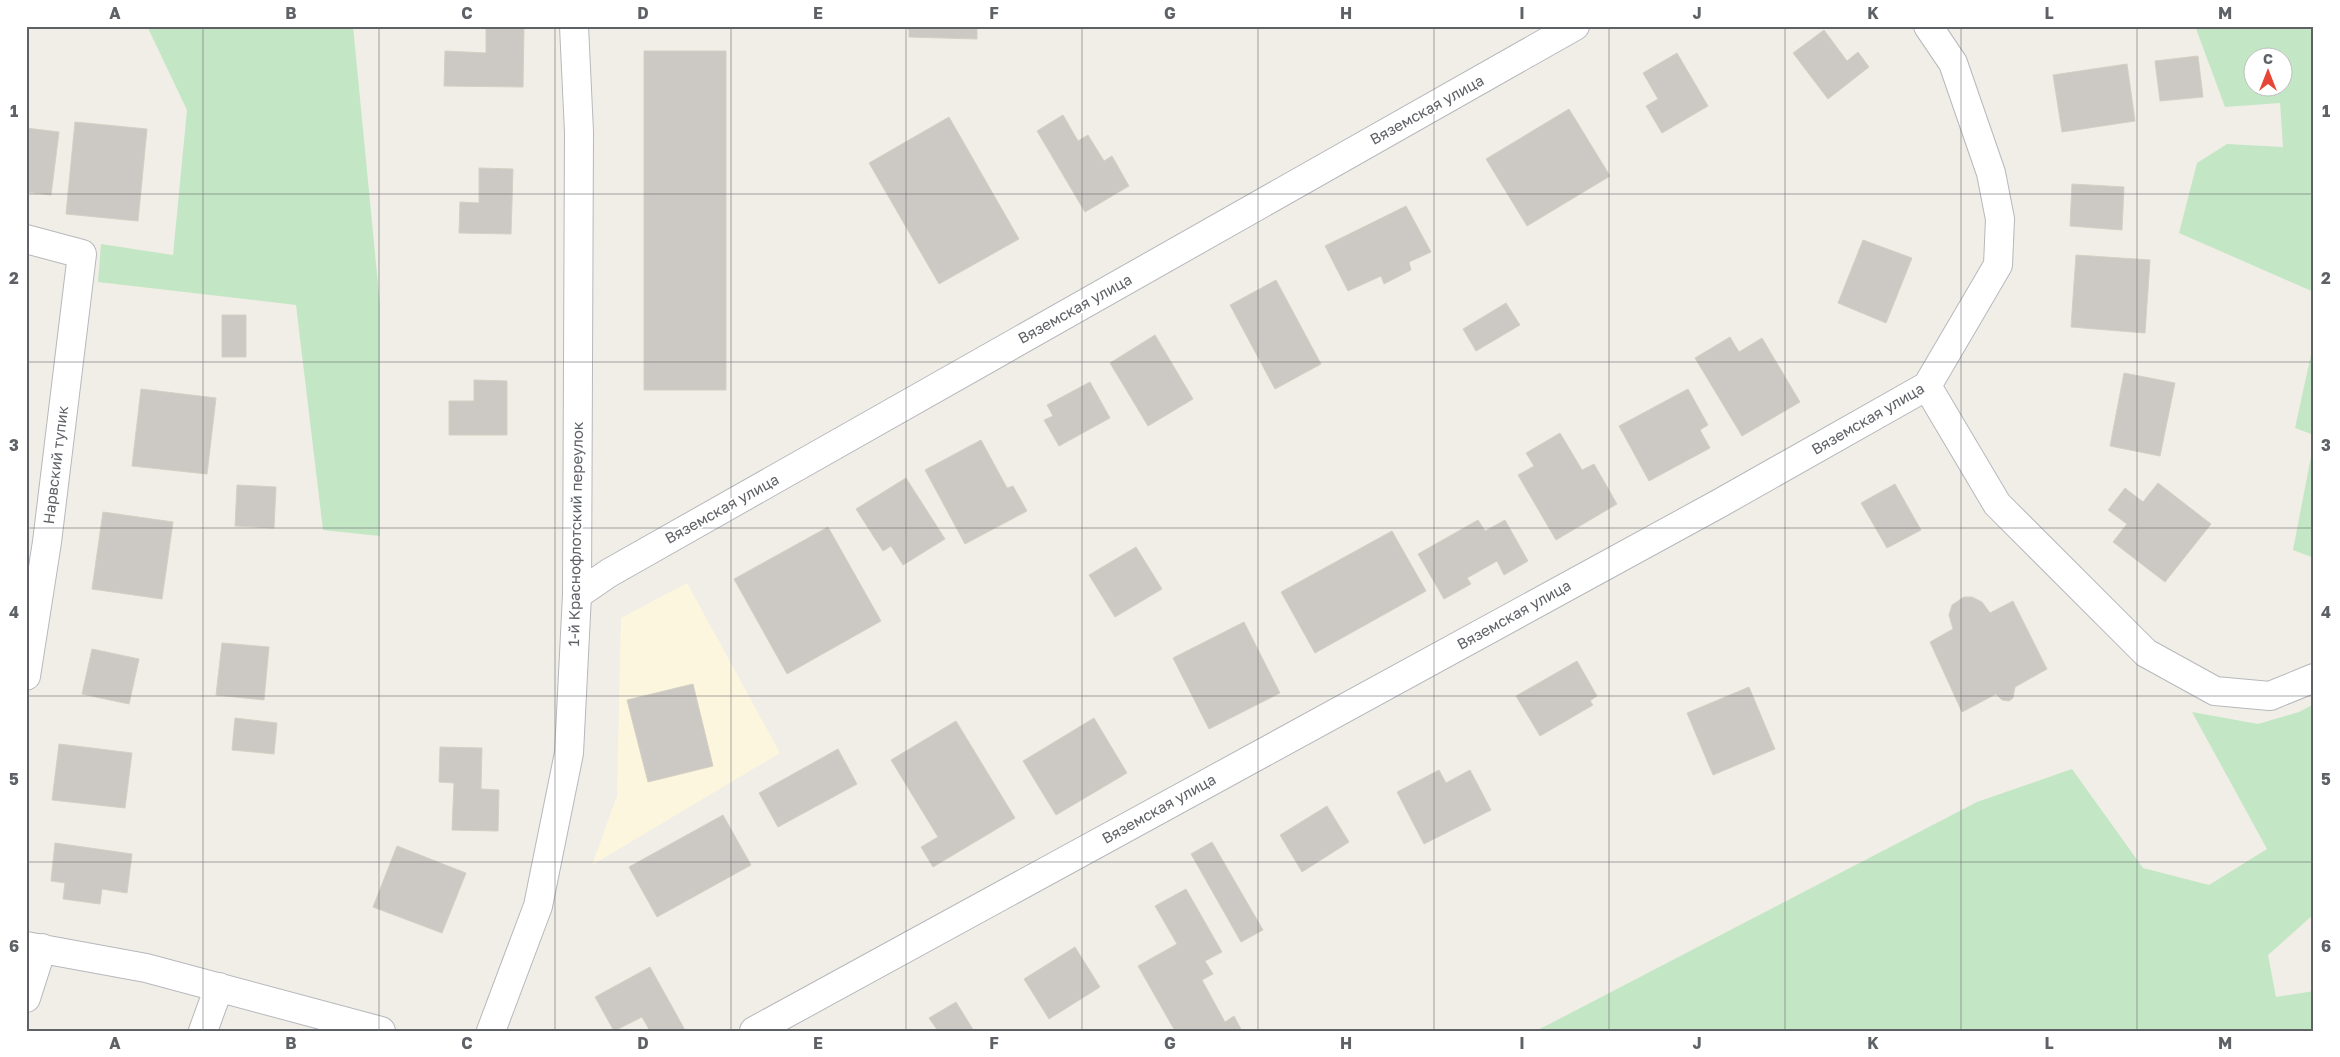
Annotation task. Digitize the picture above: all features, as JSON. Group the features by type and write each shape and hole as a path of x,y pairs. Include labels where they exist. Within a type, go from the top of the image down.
{"street":[{"name":"1-й Краснофлотский переулок","path":"491,1031 538,906 569,753 577,595 579,132 574,26"},
{"name":"Вяземская улица","path":"577,595 608,573 1575,26"},
{"name":"Вяземская улица","path":"754,1031 1720,503 1928,386 1998,265 2000,219 1990,173 1953,63 1928,26"},
{"name":"Нарвский тупик","path":"26,239 82,254 47,542 26,676"},
{"path":"1928,386 1997,504 2146,653 2215,691 2270,696 2314,678"},
{"path":"26,998 34,947 146,968 381,1031"},
{"path":"203,1031 219,987"}],"shaded area":[{"path":"687,583 780,753 592,865 617,796 621,618"}],"green space":[{"path":"147,26 353,26 380,305 380,536 323,530 296,305 98,282 101,244 173,255 187,110"},
{"path":"2195,26 2314,26 2314,292 2179,233 2197,163 2227,144 2283,147 2280,103 2225,107"},
{"path":"2314,341 2314,435 2295,428"},
{"path":"2314,441 2314,558 2293,550"},
{"path":"2314,704 2314,914 2268,955 2276,997 2314,991 2314,1031 1536,1031 1977,802 2072,769 2143,868 2209,885 2267,849 2192,712 2258,724 2299,712"}],"building":[{"path":"486,26 524,26 523,87 444,86 445,51 486,53"},
{"path":"903,26 977,26 977,39 909,37 909,30"},
{"path":"1824,30 1847,61 1858,52 1869,67 1828,99 1793,53"},
{"path":"644,51 726,51 726,390 644,390"},
{"path":"1677,53 1708,106 1662,133 1646,106 1658,99 1643,73"},
{"path":"2198,56 2203,97 2160,101 2155,61"},
{"path":"2127,64 2135,121 2062,132 2053,75"},
{"path":"1569,109 1610,176 1527,226 1486,159"},
{"path":"1063,115 1078,141 1088,135 1104,161 1112,156 1129,186 1085,212 1037,131"},
{"path":"949,117 1019,239 939,284 869,163"},
{"path":"75,122 147,129 138,221 66,214"},
{"path":"26,128 59,132 51,195 26,192"},
{"path":"479,168 513,169 511,234 459,233 460,202 479,203"},
{"path":"2072,184 2124,187 2122,230 2070,226"},
{"path":"1406,206 1431,252 1409,262 1411,270 1384,284 1381,276 1348,291 1325,246"},
{"path":"1863,240 1912,258 1886,323 1838,303"},
{"path":"2076,255 2150,260 2145,333 2071,327"},
{"path":"1276,280 1321,364 1275,389 1230,305"},
{"path":"1506,303 1520,325 1476,351 1463,329"},
{"path":"222,315 246,315 246,357 222,357"},
{"path":"1155,335 1193,399 1148,426 1110,363"},
{"path":"1730,337 1739,352 1762,338 1800,402 1742,436 1695,358"},
{"path":"2124,373 2175,383 2160,456 2110,446"},
{"path":"474,380 507,381 507,435 449,435 449,401 474,401"},
{"path":"1090,382 1110,418 1059,446 1044,420 1053,416 1047,405"},
{"path":"141,389 216,398 207,474 132,466"},
{"path":"1688,389 1708,425 1700,430 1710,448 1649,481 1619,426"},
{"path":"1560,433 1582,470 1594,464 1617,504 1556,540 1518,475 1534,466 1526,453"},
{"path":"981,440 1007,488 1013,486 1027,511 965,544 925,470"},
{"path":"906,478 945,539 903,565 891,546 883,551 856,509"},
{"path":"2158,483 2211,524 2165,582 2113,542 2127,524 2108,510 2125,488 2143,502"},
{"path":"1895,484 1921,530 1887,548 1861,503"},
{"path":"237,485 276,487 274,528 235,526"},
{"path":"103,512 173,522 162,599 92,589"},
{"path":"1478,520 1485,531 1505,520 1528,561 1504,575 1497,561 1467,578 1471,584 1444,599 1418,554"},
{"path":"828,527 881,621 787,674 734,579"},
{"path":"1392,531 1426,591 1315,653 1281,592"},
{"path":"1136,547 1162,589 1115,617 1089,575"},
{"path":"1964,597 1972,597 1982,602 1990,613 2013,601 2047,669 2015,687 2013,698 2009,701 2002,700 1996,694 1962,712 1930,642 1953,629 1949,615 1952,605"},
{"path":"1244,622 1280,693 1209,729 1173,658"},
{"path":"222,643 269,647 264,700 216,695"},
{"path":"92,649 139,659 129,704 82,694"},
{"path":"1577,661 1597,696 1590,701 1593,705 1540,736 1516,696"},
{"path":"693,684 713,766 648,782 627,700"},
{"path":"1749,687 1775,749 1713,775 1687,713"},
{"path":"235,718 277,723 274,754 232,750"},
{"path":"1094,718 1127,773 1056,815 1023,761"},
{"path":"956,721 1015,818 933,867 921,847 938,837 891,760"},
{"path":"59,744 132,753 125,808 52,800"},
{"path":"440,747 482,748 481,789 499,790 498,831 452,830 454,783 439,782"},
{"path":"838,749 857,784 778,827 759,793"},
{"path":"1439,770 1446,783 1470,770 1491,810 1424,844 1397,792"},
{"path":"1327,806 1349,842 1302,872 1280,835"},
{"path":"723,815 751,865 657,917 629,867"},
{"path":"1212,842 1263,930 1241,942 1191,854"},
{"path":"55,843 132,854 127,893 102,889 100,904 63,899 65,883 51,881"},
{"path":"397,846 466,873 442,933 373,907"},
{"path":"1186,889 1222,952 1205,961 1213,974 1202,980 1225,1022 1234,1016 1242,1031 1175,1031 1138,966 1177,944 1155,906"},
{"path":"1075,947 1100,987 1049,1019 1024,979"},
{"path":"650,967 685,1030 650,1031 642,1017 614,1031 595,997"},
{"path":"956,1002 974,1031 938,1031 929,1018"}]}
